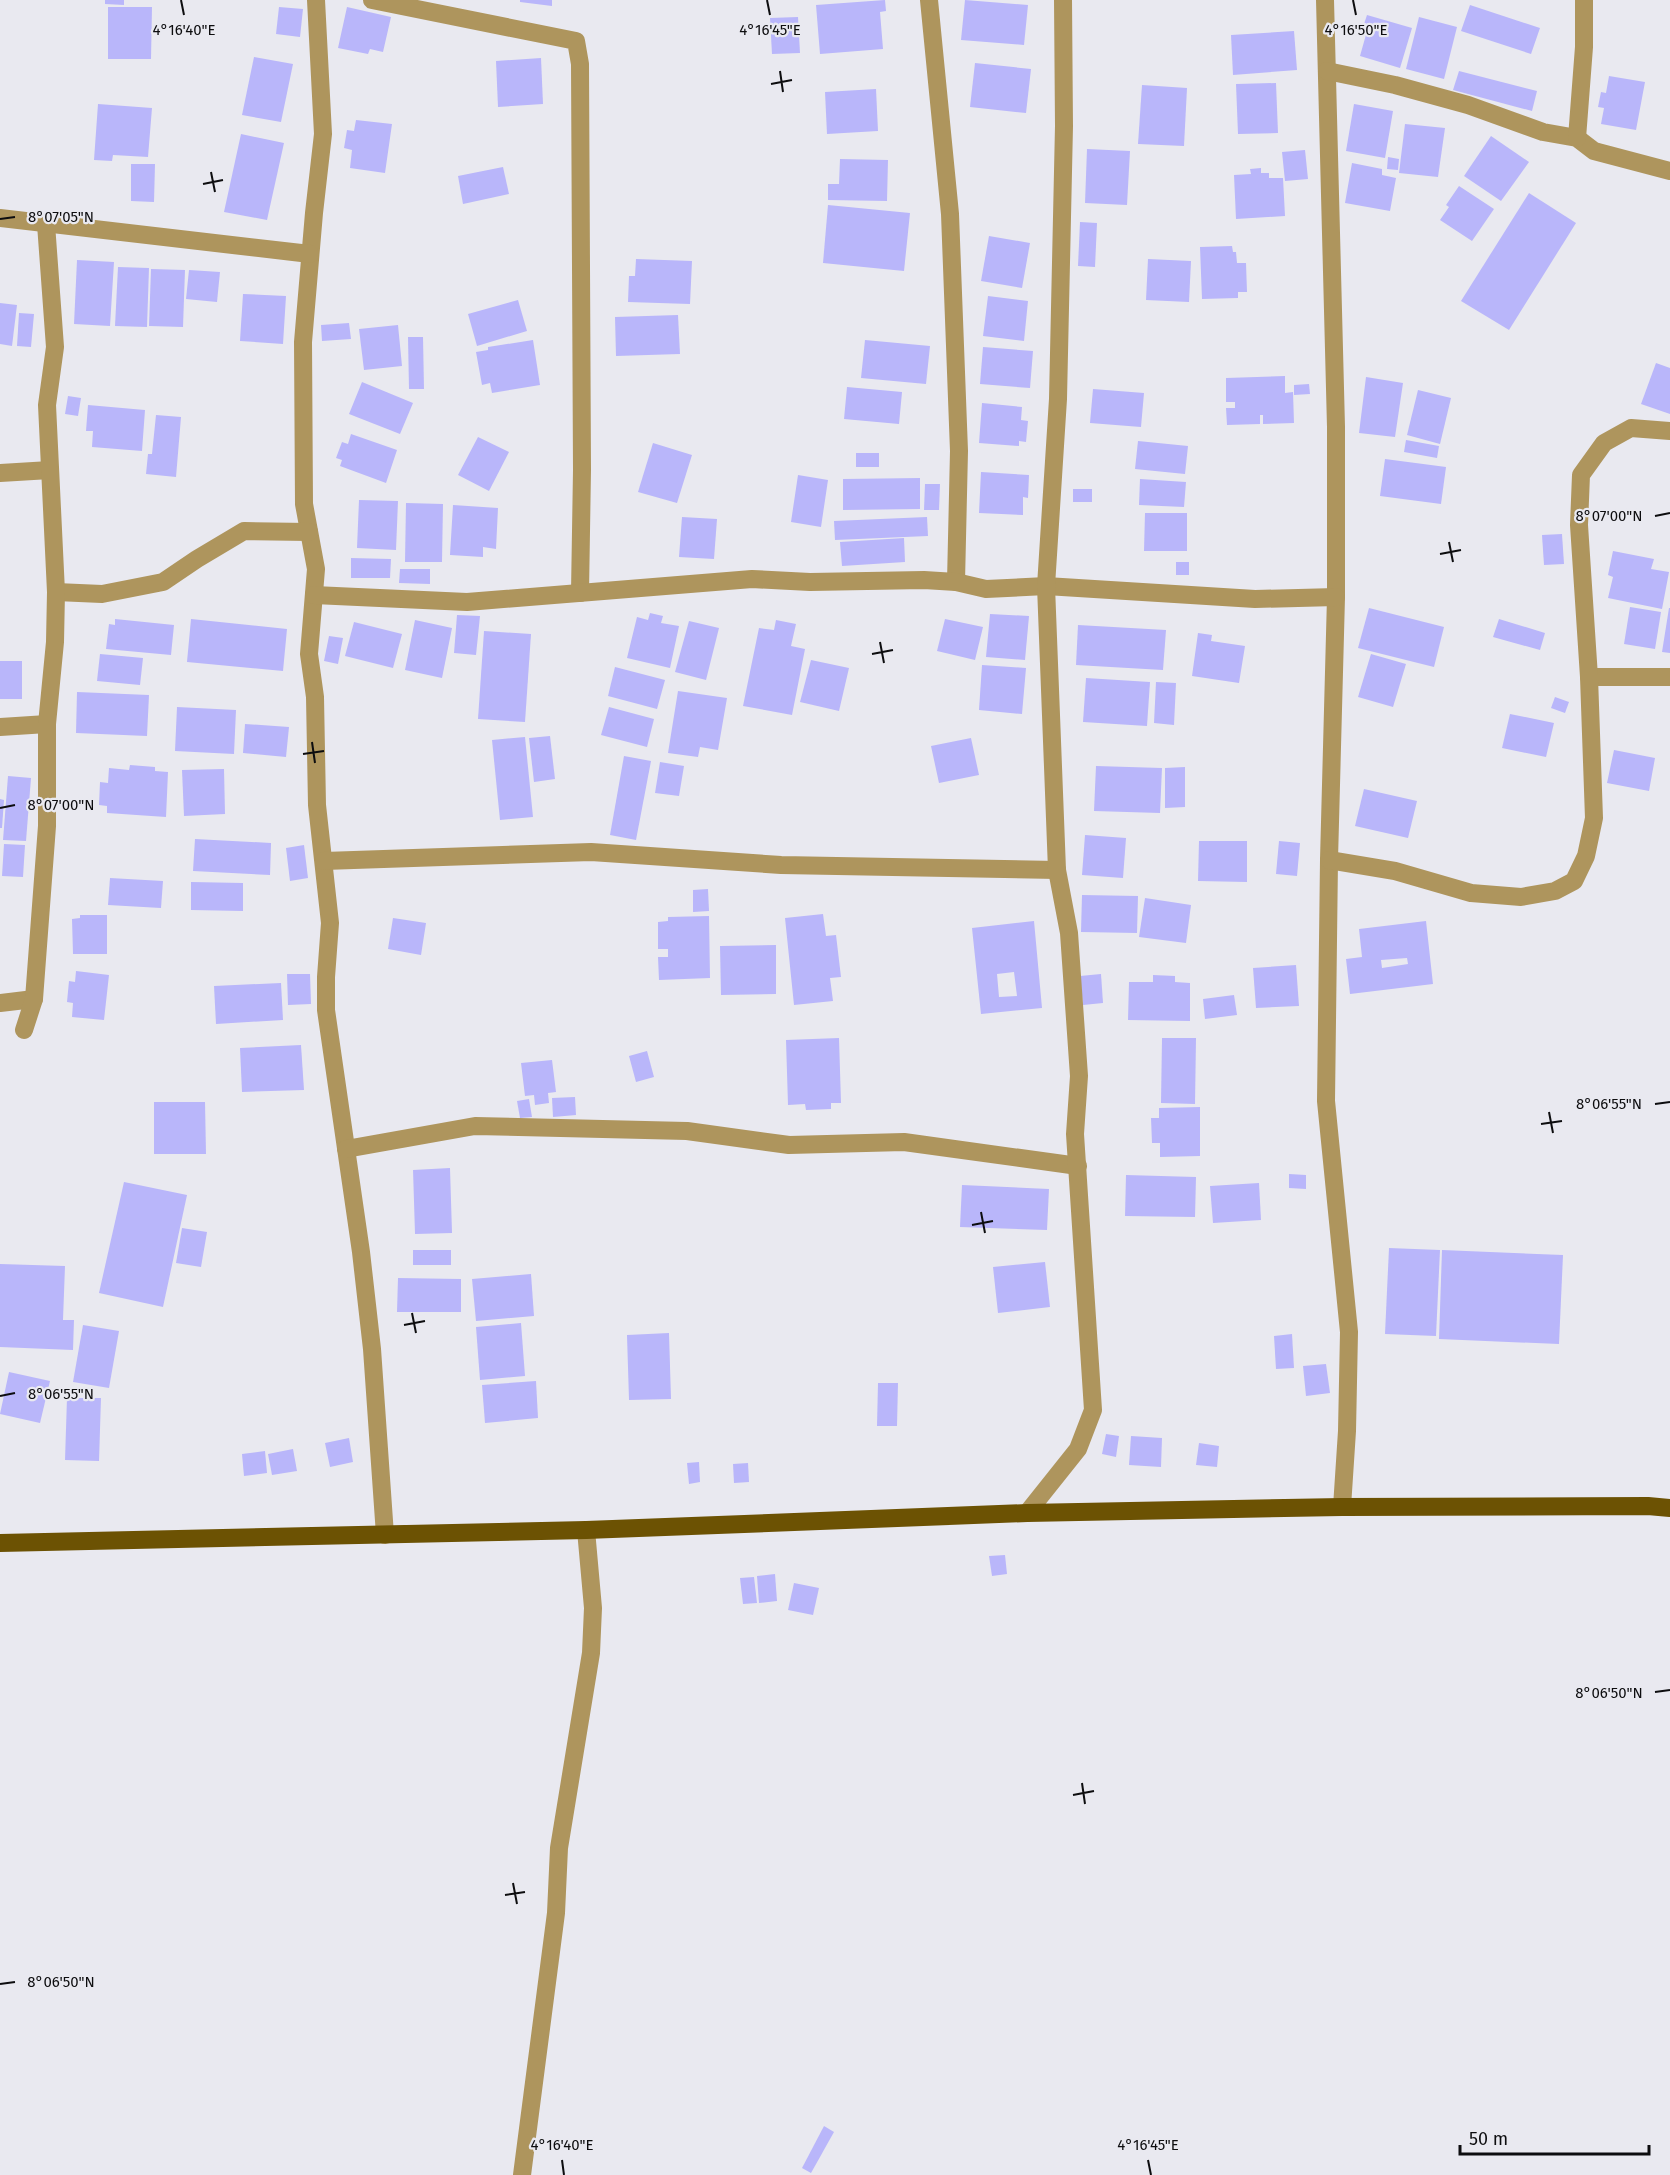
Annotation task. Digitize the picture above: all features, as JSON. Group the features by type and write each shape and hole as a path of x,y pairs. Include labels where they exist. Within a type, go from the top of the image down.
{"main road":[{"path":"0,1543 586,1530 1027,1512 1341,1507 1648,1506 1670,1508"}],"street":[{"path":"316,0 323,134 303,342 304,504 316,569 309,654 315,697 317,805 330,923 326,1010 372,1348 385,1535"},
{"path":"372,0 576,41 580,64 582,470 580,593"},
{"path":"929,0 950,214 959,451 956,582"},
{"path":"1027,1512 1078,1449 1093,1410 1075,1134 1079,1076 1069,933 1057,870 1046,586 1058,399 1064,126 1063,0"},
{"path":"1325,0 1336,427 1336,597 1326,1101 1349,1332 1347,1431 1341,1507"},
{"path":"1577,138 1584,47 1584,0"},
{"path":"1327,71 1395,85 1468,105 1543,132 1577,138 1594,151 1670,171"},
{"path":"0,218 310,254"},
{"path":"24,1030 34,999 47,826 47,724 55,642 56,592 47,405 55,347 46,224"},
{"path":"1329,860 1395,871 1481,894 1521,897 1556,891 1574,881 1586,856 1594,818 1589,677 1579,525 1581,475 1604,443 1631,428 1670,431"},
{"path":"0,473 50,470"},
{"path":"56,592 102,594 164,582 244,531 309,532"},
{"path":"314,595 467,602 752,579 810,582 869,579 956,582 986,589 1046,586 1255,599 1336,597"},
{"path":"1589,677 1670,677"},
{"path":"0,727 47,724"},
{"path":"324,861 591,852 781,865 1057,870"},
{"path":"0,1003 34,999"},
{"path":"346,1149 475,1126 687,1131 789,1144 904,1142 1078,1166"},
{"path":"522,2175 556,1913 559,1848 591,1653 593,1608 586,1530"}],"building":[{"path":"105,0 124,0 124,5 105,4"},
{"path":"520,0 552,0 552,6 520,2"},
{"path":"885,0 886,11 880,12 883,49 820,54 816,5"},
{"path":"965,0 1028,5 1024,45 961,40"},
{"path":"1470,5 1540,28 1531,54 1461,31"},
{"path":"108,7 152,7 151,59 108,59"},
{"path":"279,7 303,9 300,37 276,34"},
{"path":"347,7 391,17 383,52 370,49 368,54 338,48"},
{"path":"1367,15 1412,28 1400,68 1360,56 1367,31 1362,30"},
{"path":"798,17 800,53 772,54 770,18"},
{"path":"1419,17 1457,27 1444,79 1406,69"},
{"path":"1294,31 1297,70 1233,75 1231,35"},
{"path":"254,57 293,64 281,122 242,115"},
{"path":"541,58 543,104 498,107 496,61"},
{"path":"975,63 1031,69 1026,113 970,107"},
{"path":"1459,71 1537,91 1532,111 1453,90"},
{"path":"1609,76 1645,82 1636,130 1601,124 1604,108 1598,107 1601,92 1606,93"},
{"path":"1276,83 1278,133 1238,134 1236,84"},
{"path":"1142,85 1187,88 1184,146 1138,144"},
{"path":"876,89 878,131 827,134 825,92"},
{"path":"98,104 152,108 148,157 113,155 112,161 94,160"},
{"path":"1354,104 1393,111 1385,158 1346,151"},
{"path":"356,120 392,124 385,173 350,168 352,150 344,148 347,130 354,131"},
{"path":"1405,124 1445,128 1438,177 1399,173"},
{"path":"241,134 284,143 267,220 224,212"},
{"path":"1491,136 1529,162 1501,201 1464,176"},
{"path":"1087,149 1130,151 1127,205 1085,203"},
{"path":"1305,150 1308,179 1285,181 1282,152"},
{"path":"1388,157 1399,159 1398,170 1387,169"},
{"path":"840,159 888,160 887,201 828,200 828,184 839,184"},
{"path":"1352,163 1382,169 1382,175 1396,178 1390,211 1345,203"},
{"path":"131,164 155,164 154,202 131,201"},
{"path":"503,167 509,194 463,204 458,176"},
{"path":"1261,168 1261,173 1269,173 1269,178 1283,178 1285,216 1236,219 1234,175 1251,174 1250,169"},
{"path":"1459,186 1494,209 1472,241 1440,220 1449,207 1446,205"},
{"path":"1529,193 1576,223 1509,330 1461,301"},
{"path":"828,205 910,213 904,271 823,263"},
{"path":"1080,222 1097,223 1095,267 1078,266"},
{"path":"989,236 1030,243 1022,288 981,281"},
{"path":"1232,246 1233,252 1236,252 1237,263 1246,263 1247,292 1238,292 1238,298 1202,299 1200,247"},
{"path":"636,259 692,261 690,304 628,302 629,276 635,276"},
{"path":"1148,259 1191,261 1189,302 1146,300"},
{"path":"77,260 114,262 110,326 74,324"},
{"path":"118,267 149,268 147,327 115,326"},
{"path":"151,269 185,270 183,327 149,326"},
{"path":"189,270 220,272 217,302 186,299"},
{"path":"243,294 286,296 283,344 240,341"},
{"path":"988,296 1028,301 1024,341 983,336"},
{"path":"518,300 527,331 477,346 468,314"},
{"path":"0,303 17,305 12,346 0,344"},
{"path":"19,313 34,314 31,347 17,346"},
{"path":"678,315 680,354 616,356 615,317"},
{"path":"349,323 351,339 322,341 321,325"},
{"path":"398,325 402,366 364,370 359,329"},
{"path":"408,337 423,337 424,389 409,389"},
{"path":"533,340 540,385 492,393 490,383 482,385 476,352 488,350 488,347"},
{"path":"865,340 930,346 926,384 861,378"},
{"path":"983,347 1033,351 1030,388 980,384"},
{"path":"1656,363 1670,368 1670,414 1641,404"},
{"path":"1285,376 1285,393 1293,392 1294,423 1263,424 1263,415 1260,415 1260,424 1227,425 1226,408 1235,408 1235,402 1226,402 1226,378"},
{"path":"1366,377 1403,383 1395,437 1359,433"},
{"path":"362,382 413,403 400,434 349,414"},
{"path":"1309,384 1310,394 1294,395 1294,385"},
{"path":"847,387 902,392 899,424 844,419"},
{"path":"1093,389 1144,393 1141,427 1090,423"},
{"path":"1418,390 1451,398 1440,444 1407,435"},
{"path":"68,396 81,398 78,416 65,414"},
{"path":"982,403 1022,407 1021,420 1028,421 1026,442 1019,441 1019,446 979,443"},
{"path":"88,405 145,410 142,451 92,447 93,431 86,431"},
{"path":"156,415 181,417 176,477 146,474 148,454 152,454"},
{"path":"351,434 397,450 386,483 340,466 342,460 336,458 342,442 348,444"},
{"path":"478,437 509,452 489,491 458,475"},
{"path":"1406,440 1439,446 1437,458 1404,452"},
{"path":"1138,441 1188,446 1185,474 1135,469"},
{"path":"653,443 692,455 677,503 638,492"},
{"path":"856,453 879,453 879,467 856,467"},
{"path":"1385,459 1446,467 1441,504 1380,496"},
{"path":"981,472 1029,475 1028,498 1023,497 1023,515 979,513"},
{"path":"798,475 828,480 821,527 791,522"},
{"path":"920,478 920,509 843,510 843,479"},
{"path":"1140,479 1186,482 1184,507 1139,505"},
{"path":"925,484 940,484 939,510 924,510"},
{"path":"1073,489 1092,489 1092,502 1073,502"},
{"path":"359,500 398,501 396,550 357,548"},
{"path":"406,503 443,504 442,562 405,562"},
{"path":"453,505 498,508 496,549 483,547 483,557 450,555"},
{"path":"1145,513 1187,513 1187,551 1144,551"},
{"path":"682,517 717,519 714,559 679,557"},
{"path":"927,517 928,536 835,540 834,521"},
{"path":"1562,534 1564,564 1544,565 1542,535"},
{"path":"904,538 905,562 842,566 840,542"},
{"path":"1613,551 1654,559 1651,569 1669,572 1662,609 1608,598 1613,577 1608,575"},
{"path":"351,558 391,559 390,578 351,578"},
{"path":"1176,562 1189,562 1189,575 1176,575"},
{"path":"400,569 430,569 430,584 399,583"},
{"path":"1630,607 1661,612 1655,649 1624,644"},
{"path":"1369,608 1444,627 1434,667 1358,648"},
{"path":"1670,608 1670,653 1662,652"},
{"path":"650,613 663,616 661,623 679,626 670,668 627,658 637,617 648,620"},
{"path":"990,614 1029,616 1025,660 986,657"},
{"path":"457,615 480,616 476,655 454,653"},
{"path":"115,619 174,625 171,655 106,649 109,624 115,625"},
{"path":"191,619 287,629 283,671 187,662"},
{"path":"945,619 983,627 975,660 937,651"},
{"path":"1499,619 1545,633 1540,650 1493,637"},
{"path":"415,620 452,628 442,678 405,670"},
{"path":"776,620 796,624 791,646 805,649 792,715 743,706 759,628 774,630"},
{"path":"689,621 719,628 706,680 675,672"},
{"path":"354,622 402,634 393,668 345,656"},
{"path":"1078,625 1166,630 1163,670 1076,665"},
{"path":"484,631 531,634 525,722 478,719"},
{"path":"1198,633 1212,635 1211,641 1245,646 1239,683 1192,676"},
{"path":"329,636 343,638 338,664 324,661"},
{"path":"100,654 143,658 140,685 97,681"},
{"path":"1371,654 1406,664 1393,707 1358,697"},
{"path":"811,660 849,668 839,711 800,702"},
{"path":"0,661 22,661 22,699 0,699"},
{"path":"982,665 1026,668 1022,714 979,710"},
{"path":"615,667 665,680 657,709 608,696"},
{"path":"1086,678 1150,682 1147,726 1083,722"},
{"path":"1156,682 1176,683 1174,725 1154,723"},
{"path":"678,691 727,698 718,750 700,747 698,757 668,753"},
{"path":"77,692 149,695 147,736 76,733"},
{"path":"1555,697 1569,702 1565,713 1551,708"},
{"path":"177,707 236,710 234,754 175,751"},
{"path":"609,707 654,719 647,747 601,735"},
{"path":"1510,714 1554,723 1546,757 1502,748"},
{"path":"245,724 289,727 286,757 243,753"},
{"path":"550,736 555,779 534,782 529,738"},
{"path":"525,737 533,817 500,820 492,740"},
{"path":"971,738 979,775 939,783 931,746"},
{"path":"1614,750 1655,758 1649,791 1607,783"},
{"path":"624,756 651,761 636,840 610,835"},
{"path":"660,762 684,766 679,796 655,793"},
{"path":"130,765 155,767 155,771 168,772 166,817 107,813 107,806 99,805 100,782 108,783 109,768 129,770"},
{"path":"1096,766 1162,768 1160,813 1094,811"},
{"path":"1185,767 1185,807 1165,808 1165,768"},
{"path":"224,769 225,814 184,816 182,770"},
{"path":"8,776 31,778 26,841 3,840"},
{"path":"1364,789 1417,801 1408,838 1355,826"},
{"path":"0,799 4,800 2,828 0,828"},
{"path":"1085,835 1126,838 1123,878 1082,875"},
{"path":"195,839 271,843 270,875 193,871"},
{"path":"1199,841 1247,841 1247,882 1198,881"},
{"path":"1279,841 1300,843 1297,876 1276,874"},
{"path":"4,844 25,845 23,877 2,876"},
{"path":"304,845 308,878 290,881 286,848"},
{"path":"110,878 163,881 161,908 108,905"},
{"path":"191,882 243,883 243,911 191,910"},
{"path":"708,889 709,911 693,912 693,890"},
{"path":"1082,895 1138,896 1137,933 1081,932"},
{"path":"1145,898 1191,905 1186,943 1139,937"},
{"path":"823,914 826,936 836,935 841,977 830,978 833,1001 794,1005 785,918"},
{"path":"80,915 107,915 107,954 73,954 72,919 80,918"},
{"path":"709,916 710,978 659,980 658,957 668,957 668,949 658,949 658,922 668,921 668,917"},
{"path":"393,918 426,923 421,955 388,949"},
{"path":"1034,921 1042,1008 981,1014 972,928","holes":["1014,972 1017,996 999,997 997,974"]},
{"path":"1426,921 1433,984 1350,994 1346,959 1362,957 1359,929","holes":["1407,958 1408,964 1382,968 1381,960"]},
{"path":"776,945 776,994 721,995 720,946"},
{"path":"1296,965 1299,1006 1256,1008 1253,968"},
{"path":"76,971 109,975 104,1020 72,1017 73,1003 67,1002 69,981 75,982"},
{"path":"287,974 310,974 311,1004 288,1005"},
{"path":"1101,974 1103,1003 1083,1005 1080,976"},
{"path":"1153,975 1175,976 1175,982 1190,983 1190,1021 1128,1020 1129,982 1153,982"},
{"path":"281,983 283,1020 216,1024 214,986"},
{"path":"1234,995 1237,1015 1205,1019 1203,999"},
{"path":"839,1038 841,1103 831,1103 831,1109 806,1110 805,1104 788,1105 786,1040"},
{"path":"1162,1038 1196,1038 1195,1104 1161,1103"},
{"path":"301,1045 304,1090 242,1092 240,1048"},
{"path":"647,1051 654,1077 636,1082 629,1056"},
{"path":"552,1060 556,1092 548,1093 549,1103 535,1105 534,1095 525,1096 521,1063"},
{"path":"575,1097 576,1115 553,1117 552,1098"},
{"path":"529,1099 532,1117 520,1118 517,1101"},
{"path":"154,1102 205,1102 206,1154 154,1154"},
{"path":"1200,1107 1200,1156 1160,1157 1160,1143 1152,1143 1151,1118 1159,1118 1159,1108"},
{"path":"450,1168 452,1233 415,1234 413,1170"},
{"path":"1289,1174 1306,1175 1306,1189 1289,1188"},
{"path":"1126,1175 1196,1177 1195,1217 1125,1216"},
{"path":"124,1182 187,1195 163,1307 99,1293"},
{"path":"1259,1183 1261,1220 1213,1223 1210,1186"},
{"path":"962,1185 1049,1189 1047,1230 960,1227"},
{"path":"182,1228 207,1232 201,1267 176,1263"},
{"path":"1389,1248 1440,1250 1436,1336 1385,1334"},
{"path":"413,1250 451,1250 451,1265 413,1265"},
{"path":"1442,1250 1563,1255 1559,1344 1439,1339"},
{"path":"1045,1262 1050,1307 998,1313 993,1267"},
{"path":"0,1264 65,1266 63,1320 74,1320 73,1350 0,1347"},
{"path":"531,1274 534,1316 476,1321 472,1279"},
{"path":"398,1278 461,1279 461,1312 397,1312"},
{"path":"521,1323 525,1376 480,1380 476,1327"},
{"path":"83,1325 119,1331 109,1388 73,1382"},
{"path":"669,1333 671,1399 629,1400 627,1335"},
{"path":"1292,1334 1294,1368 1276,1369 1274,1336"},
{"path":"1326,1364 1330,1393 1306,1396 1303,1366"},
{"path":"9,1372 50,1381 40,1423 0,1414"},
{"path":"536,1381 538,1418 485,1423 482,1385"},
{"path":"878,1383 898,1383 897,1426 877,1426"},
{"path":"67,1398 101,1398 99,1461 65,1460"},
{"path":"1106,1434 1119,1436 1116,1457 1102,1454"},
{"path":"1131,1436 1162,1438 1161,1467 1129,1465"},
{"path":"349,1438 353,1462 330,1467 325,1443"},
{"path":"1199,1443 1219,1446 1217,1467 1196,1465"},
{"path":"293,1449 297,1471 272,1475 268,1454"},
{"path":"265,1451 267,1473 244,1476 242,1454"},
{"path":"699,1462 700,1482 689,1484 687,1463"},
{"path":"748,1463 749,1482 734,1483 733,1464"},
{"path":"1005,1555 1007,1574 992,1576 989,1556"},
{"path":"775,1574 777,1601 759,1603 757,1576"},
{"path":"754,1577 757,1603 743,1604 740,1578"},
{"path":"794,1583 819,1588 813,1615 788,1610"},
{"path":"824,2126 834,2132 811,2173 802,2168"}]}
